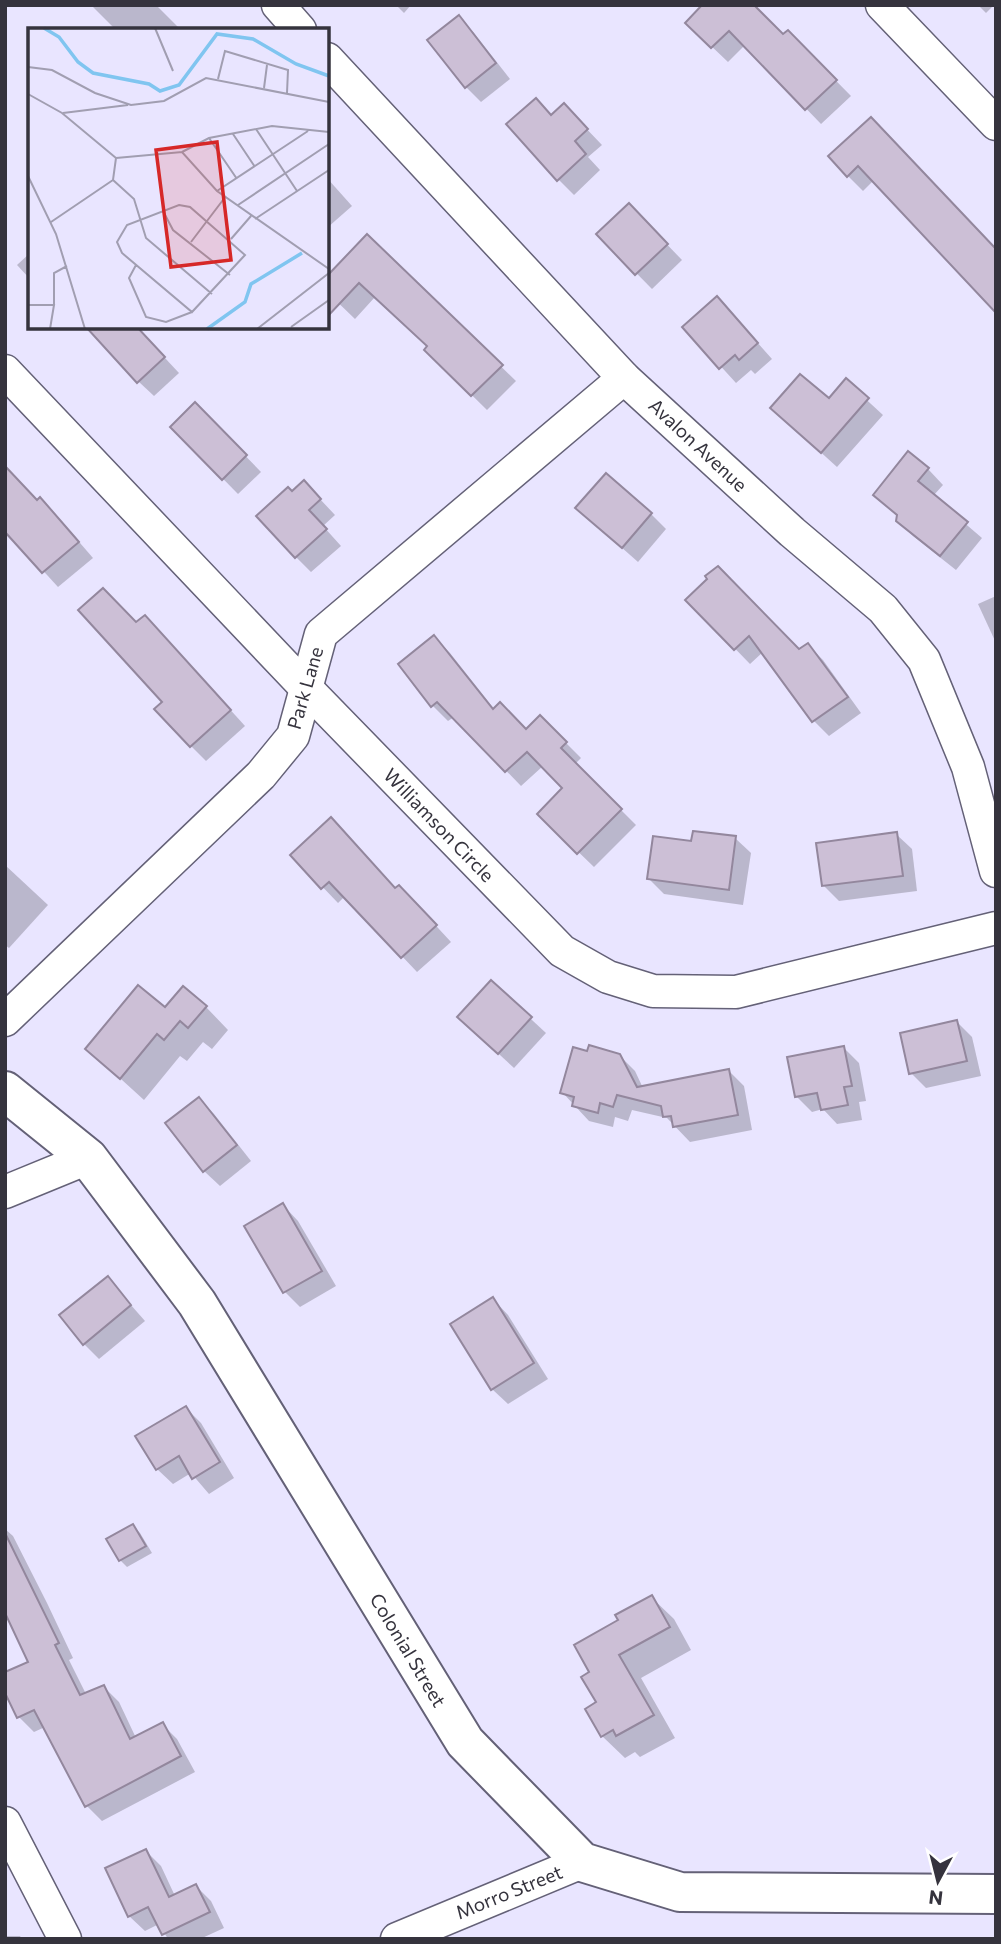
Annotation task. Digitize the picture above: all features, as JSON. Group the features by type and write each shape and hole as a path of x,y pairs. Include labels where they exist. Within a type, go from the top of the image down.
{"street":[{"path":"278,5 298,28"},
{"path":"882,5 996,124"},
{"name":"Avalon Avenue","path":"329,60 624,378 792,532 883,609 924,660 968,767 996,871"},
{"name":"Williamson Circle","path":"5,371 306,688 562,951 608,977 653,991 736,992 996,928"},
{"name":"Park Lane","path":"5,1020 261,775 293,736 321,634 624,378"},
{"name":"Colonial Street","path":"5,1091 88,1158 197,1303 465,1742 582,1862 680,1892 996,1894"},
{"path":"5,1192 88,1158"},
{"path":"5,1823 65,1939"},
{"name":"Morro Street","path":"397,1939 582,1862"}],"building":[{"path":"702,5 754,5 783,34 788,30 837,80 805,110 729,31 711,48 685,23"},
{"path":"459,15 496,63 465,88 427,40"},
{"path":"536,98 551,115 564,103 588,129 575,141 586,154 557,181 506,124"},
{"path":"871,117 996,249 996,313 858,166 847,177 828,156"},
{"path":"629,203 668,244 635,275 596,234"},
{"path":"367,234 503,365 471,396 424,350 427,346 359,283 329,315 329,274"},
{"path":"717,296 758,343 739,360 735,355 719,369 682,327"},
{"path":"88,329 139,329 165,357 137,383"},
{"path":"800,374 829,398 846,378 869,398 821,453 770,408"},
{"path":"195,402 247,455 222,480 170,427"},
{"path":"908,451 929,468 918,481 968,522 940,556 896,521 897,515 873,495"},
{"path":"5,466 37,500 40,497 79,542 42,573 5,532"},
{"path":"606,473 652,513 622,548 575,508"},
{"path":"304,480 321,499 309,510 327,529 295,558 256,516 288,487 292,491"},
{"path":"718,566 799,649 808,643 848,697 812,722 749,636 734,650 685,600 707,579 705,576"},
{"path":"103,588 136,622 145,615 231,710 190,747 154,709 162,702 78,610"},
{"path":"434,635 493,709 500,702 526,729 540,715 567,742 561,748 622,809 577,854 537,814 562,788 527,752 505,772 437,702 431,707 398,664"},
{"path":"331,817 395,888 399,885 437,925 401,958 329,882 321,889 290,855"},
{"path":"693,831 736,836 729,890 647,879 653,836 691,841"},
{"path":"897,832 903,876 822,886 816,843"},
{"path":"491,980 532,1017 498,1054 457,1017"},
{"path":"138,985 165,1007 183,986 207,1006 188,1028 180,1021 164,1040 157,1034 120,1079 85,1049"},
{"path":"957,1020 967,1061 909,1074 900,1033"},
{"path":"589,1045 620,1054 637,1087 729,1069 738,1115 673,1127 671,1116 663,1117 661,1106 617,1095 613,1107 600,1103 598,1113 572,1106 574,1097 560,1093 573,1047 587,1051"},
{"path":"844,1046 852,1086 844,1087 848,1105 821,1110 817,1093 795,1097 787,1057"},
{"path":"199,1097 237,1145 203,1172 165,1123"},
{"path":"283,1203 322,1271 283,1293 244,1226"},
{"path":"108,1276 131,1305 83,1345 59,1315"},
{"path":"493,1297 534,1363 491,1390 450,1324"},
{"path":"186,1406 220,1462 192,1479 179,1456 156,1470 135,1436"},
{"path":"133,1524 146,1546 119,1561 106,1539"},
{"path":"5,1533 59,1643 55,1645 80,1695 104,1685 130,1739 163,1722 181,1756 85,1807 34,1710 17,1718 5,1693 5,1672 28,1662 5,1613"},
{"path":"652,1595 670,1627 619,1655 654,1715 616,1736 613,1730 601,1737 585,1709 596,1702 581,1677 589,1672 574,1645 618,1620 615,1615"},
{"path":"146,1849 169,1897 196,1884 210,1912 162,1935 148,1907 128,1917 105,1868"}]}
